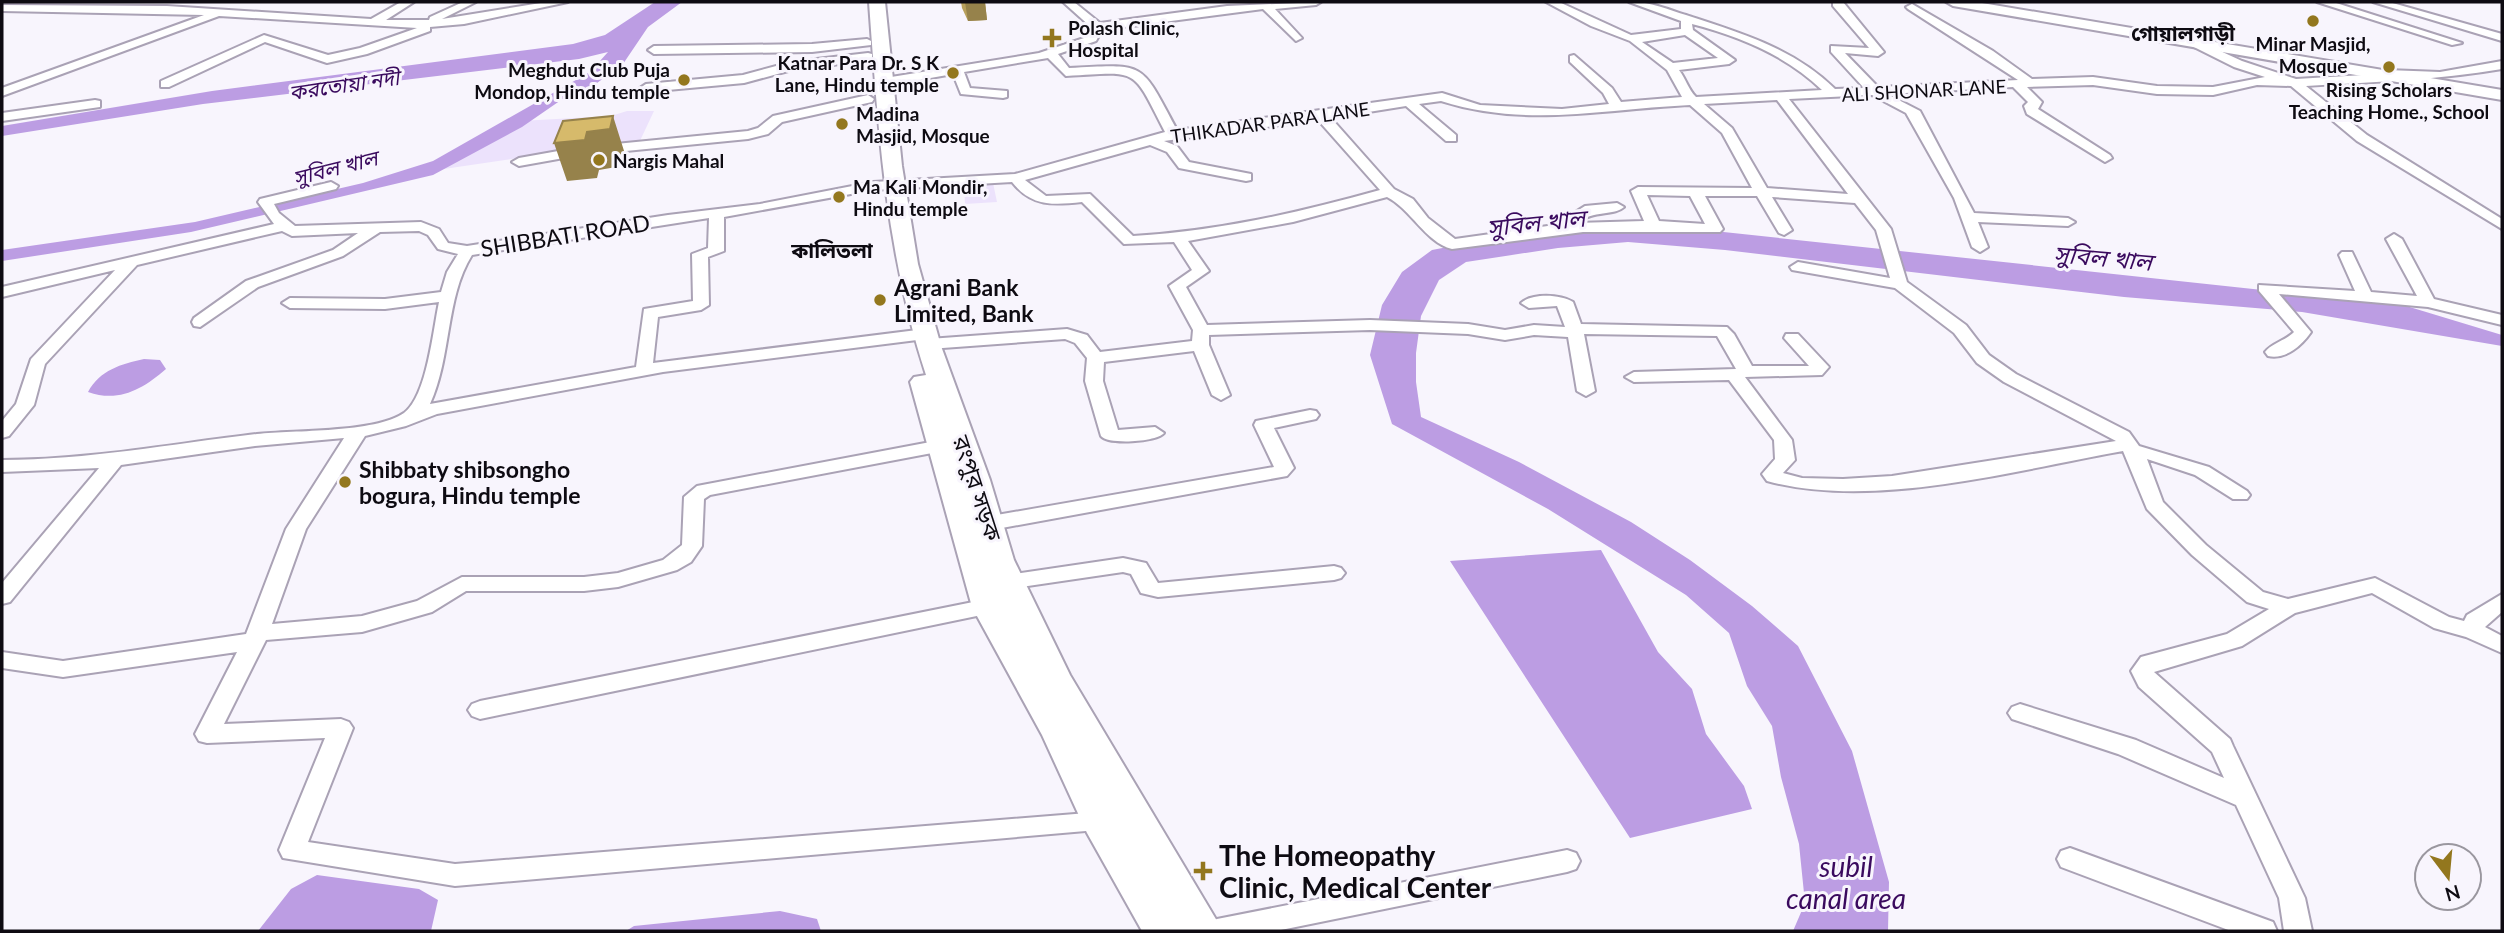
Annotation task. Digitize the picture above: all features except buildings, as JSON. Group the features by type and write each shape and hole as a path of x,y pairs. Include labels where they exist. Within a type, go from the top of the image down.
{"highway":[{"path":"864,2 868,50 876,90"},
{"name":"রংপুর সড়ক","path":"877,2 876,90 883,185 907,265 941,446 998,595 1059,734 1100,822 1163,931"},
{"name":"রংপুর সড়ক","path":"921,338 991,523 998,595 1038,648 1089,740 1203,931"}],"main road":[{"path":"1952,2 2502,95"}],"street":[{"path":"122,8 133,2"},
{"path":"240,13 273,2"},
{"path":"373,22 409,2"},
{"path":"420,25 471,2"},
{"path":"2,8 122,8 222,12 420,25 563,2"},
{"path":"1068,2 1098,27 1225,5 1267,7 1315,2"},
{"path":"1551,2 1595,21 1625,39 1637,39 1686,25 1714,25 1785,57 1809,71 1833,94"},
{"path":"1634,2 1686,25 1729,60 1671,66"},
{"path":"1839,2 1837,4 1878,51 1835,49 1876,92 1888,101 1907,106 1915,114 1961,198 1980,247"},
{"path":"2322,2 2456,43"},
{"path":"2378,2 2502,38"},
{"path":"1267,7 1296,38"},
{"path":"1912,7 1955,37 2014,69 2036,102 2030,106 2032,111 2105,158"},
{"path":"2,92 222,12"},
{"path":"165,84 264,38 327,59 363,51 436,24 478,32"},
{"path":"519,162 575,152 748,135 797,113 876,90 957,70 1051,54 1092,39 1098,27"},
{"path":"1637,39 1635,42 1638,46 1671,66 1681,81 1683,92 1698,102 1727,131 1784,230"},
{"path":"2192,42 2238,64 2295,83 2362,138 2502,225"},
{"path":"654,50 868,50"},
{"path":"646,88 744,79 868,50"},
{"path":"1051,54 1066,72 1118,68 1144,80 1173,134"},
{"path":"1574,59 1608,91 1617,107"},
{"path":"2387,74 2440,76 2502,65"},
{"path":"957,70 965,91 1003,94"},
{"name":"ALI SHONAR LANE","path":"1442,97 1471,107 1513,112 1562,113 1780,96 2093,81 2179,92 2230,90 2257,81 2295,83 2406,77"},
{"path":"1780,96 1807,127 1883,229 1900,285"},
{"name":"THIKADAR PARA LANE","path":"883,185 916,186 1016,178 1173,134 1321,116 1442,97"},
{"path":"1409,102 1451,138"},
{"path":"2,117 95,104"},
{"path":"1321,116 1390,192 1408,202 1423,221 1452,244 1561,227 1653,223 1715,229 1695,191"},
{"path":"1153,141 1172,149 1184,165 1246,177"},
{"path":"1016,178 1029,195 1038,199 1085,197 1129,241 1179,239 1275,224 1390,192"},
{"name":"SHIBBATI ROAD","path":"411,417 419,406 435,362 451,280 467,251 717,212 760,208 883,185"},
{"path":"331,186 265,202 277,221 292,231 421,226 433,232 443,246 467,251"},
{"path":"1653,223 1637,192 1764,192 1860,199"},
{"path":"1561,227 1585,210 1617,207"},
{"path":"644,371 650,313 701,305 700,254 716,251 717,212"},
{"path":"1967,218 2068,222"},
{"path":"2,292 132,261 277,221"},
{"path":"200,322 252,284 338,253 377,228"},
{"path":"1179,239 1200,271 1177,286 1201,337 1222,395"},
{"path":"2394,239 2428,302"},
{"path":"2347,255 2364,294"},
{"path":"2,432 25,405 37,363 132,261"},
{"path":"1798,267 1900,285 1960,329 1983,359 2010,378 2122,436 2132,447 2154,505 2199,550 2255,597 2288,607"},
{"path":"2274,352 2291,345 2303,332 2265,288 2364,294 2428,302 2502,320"},
{"path":"290,303 384,304 450,296"},
{"path":"1529,303 1564,303 1576,332 1586,391"},
{"path":"1096,358 1201,337 1370,325 1468,329 1505,335 1534,330 1721,331 1726,334 1740,373 1783,440 1784,460 1772,474 1774,477 1805,486 1858,486 2132,447 2201,468 2216,475 2241,495"},
{"path":"2,466 38,468 113,463 255,440 359,431 433,409 644,371 921,338 1067,334 1080,339 1096,358 1094,381 1110,436 1156,433"},
{"path":"1634,377 1816,371 1820,367 1792,338"},
{"path":"991,523 1280,472 1284,468 1263,425 1310,415"},
{"path":"359,431 334,466 296,530 256,637 207,734 341,728 292,850 455,875 1100,822"},
{"path":"2,660 63,669 100,666 256,637 362,624 424,607 462,584 584,584 618,580 670,565 684,557 692,546 694,497 704,489 941,446"},
{"path":"2,597 113,463"},
{"path":"480,710 1124,565 1139,568 1149,588 1158,590 1334,573"},
{"path":"2298,931 2292,898 2221,746 2147,681 2142,671 2149,663 2234,640 2288,607 2375,585 2442,623 2473,631 2502,645"},
{"path":"2473,631 2476,621 2502,601"},
{"path":"2020,713 2127,747 2247,799"},
{"path":"2070,859 2263,931"},
{"path":"1217,931 1567,862"}],"shaded area":[{"path":"627,111 654,111 638,145 558,152 437,170 520,121 611,116"},
{"path":"993,183 997,202 965,204 964,185"}],"water":[{"name":"করতোয়া নদী","path":"655,2 682,2 648,27 623,64 597,83 564,98 522,127 433,175 191,232 2,261 2,250 195,222 363,183 433,161 590,72 608,52 579,59 203,104 2,136 2,126 212,91 573,44 605,35"},
{"name":"subil canal area","path":"1686,228 2403,305 2502,335 2502,346 2302,312 2124,297 1725,250 1628,242 1558,248 1466,262 1439,280 1421,316 1416,353 1416,382 1421,417 1519,462 1631,522 1690,560 1752,606 1798,646 1852,751 1889,882 1888,931 1793,931 1805,903 1799,844 1781,777 1772,726 1747,686 1729,633 1686,595 1548,509 1392,424 1370,355 1382,305 1402,272 1432,250 1515,234"},
{"path":"144,359 160,360 166,369 148,383 120,395 88,392 105,373"},
{"path":"1601,550 1658,652 1692,689 1706,734 1744,786 1752,809 1630,838 1450,561"},
{"path":"317,875 419,889 438,900 431,931 258,931 291,889"},
{"path":"780,911 817,919 821,931 626,931 634,926"}],"place":[{"name":"Minar Masjid, Mosque","path":"2313,21"},
{"name":"Polash Clinic, Hospital","path":"1052,38"},
{"name":"Rising Scholars Teaching Home., School","path":"2389,67"},
{"name":"Katnar Para Dr. S K Lane, Hindu temple","path":"953,73"},
{"name":"Meghdut Club Puja Mondop, Hindu temple","path":"684,80"},
{"name":"Madina Masjid, Mosque","path":"842,124"},
{"name":"Nargis Mahal","path":"599,160"},
{"name":"Ma Kali Mondir, Hindu temple","path":"839,197"},
{"name":"Agrani Bank Limited, Bank","path":"880,300"},
{"name":"Shibbaty shibsongho bogura, Hindu temple","path":"345,482"},
{"name":"The Homeopathy Clinic, Medical Center","path":"1203,871"}],"district":[{"name":"গোয়ালগাড়ী","path":"2183,32"},
{"name":"কালিতলা","path":"832,249"}],"water label":[{"name":"সুবিল খাল","path":"335,167"},
{"name":"সুবিল খাল","path":"1536,222"},
{"name":"সুবিল খাল","path":"2103,257"}]}
